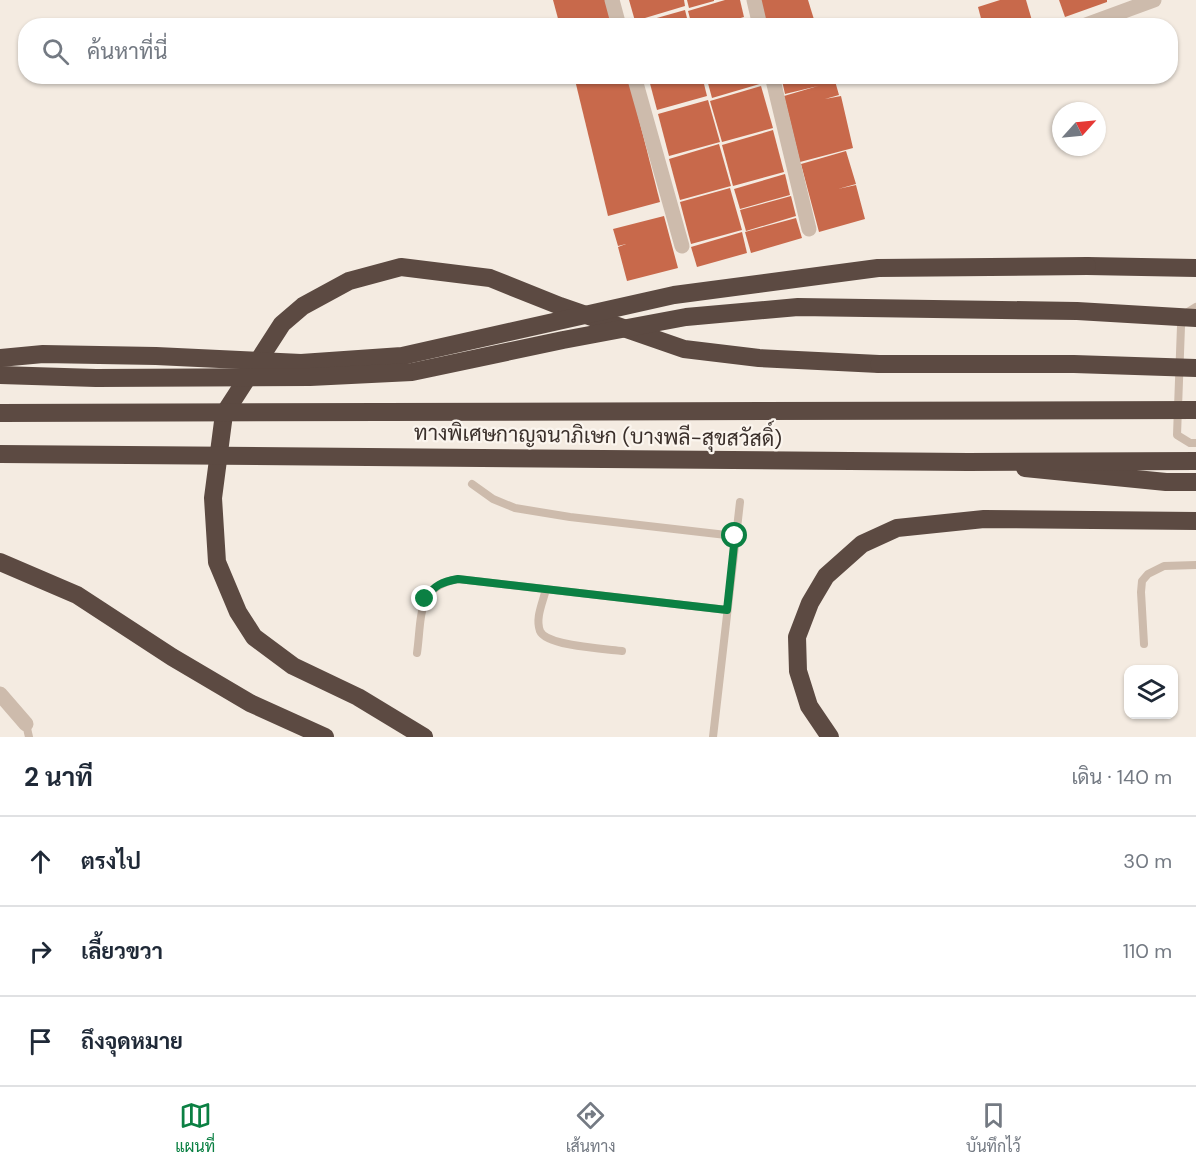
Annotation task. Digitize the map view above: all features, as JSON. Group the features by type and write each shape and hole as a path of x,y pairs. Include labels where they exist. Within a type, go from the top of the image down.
{"highway":[{"path":"0,357 43,354 134,355 301,363 402,357 674,295 878,268 1087,266 1196,268"},
{"path":"424,737 357,697 293,666 254,637 238,612 217,562 213,498 224,414 282,324 303,306 349,280 401,267 490,278 560,306 684,349 759,358 879,364 1074,364 1196,368"},
{"path":"0,375 96,378 310,377 412,372 687,317 798,307 1077,311 1196,318"},
{"name":"ทางพิเศษกาญจนาภิเษก (บางพลี-สุขสวัสดิ์)","path":"0,413 1196,410"},
{"name":"ทางพิเศษกาญจนาภิเษก (บางพลี-สุขสวัสดิ์)","path":"0,454 968,462 1196,460"},
{"path":"968,462 1196,483"},
{"path":"830,737 809,706 798,671 797,637 810,603 826,576 862,544 897,528 984,519 1196,520"},
{"path":"0,562 77,595 172,657 250,703 325,737"}],"street":[{"path":"612,0 617,18"},
{"path":"754,0 758,18"},
{"path":"1105,18 1154,0"},
{"path":"636,84 682,246"},
{"path":"774,84 809,229"},
{"path":"0,694 28,730"}],"lane":[{"path":"1196,307 1188,312 1181,326 1177,435 1190,443 1196,443"},
{"path":"472,484 493,499 515,508 735,536"},
{"path":"713,737 740,502"},
{"path":"1144,644 1142,581 1149,573 1164,566 1196,565"},
{"path":"417,653 425,599 432,588 442,582 458,579 727,610"},
{"path":"546,589 538,620 541,633 547,639 622,651"}],"building":[{"path":"553,0 608,0 614,18 558,18"},
{"path":"629,0 684,0 685,6 645,18 634,18"},
{"path":"687,0 714,0 714,1 689,8"},
{"path":"725,0 740,0 744,17 690,18 688,11"},
{"path":"759,0 808,0 814,18 764,18"},
{"path":"1000,0 1026,0 1031,18 981,18 978,7"},
{"path":"1059,0 1107,0 1107,2 1065,17"},
{"path":"685,10 687,18 657,18"},
{"path":"576,84 630,84 660,202 608,216"},
{"path":"650,84 704,84 707,96 657,110"},
{"path":"708,84 760,84 712,98"},
{"path":"783,84 836,84 839,95 825,99 841,96 853,148 800,162 784,96 818,86 785,94"},
{"path":"761,86 773,128 722,142 710,101"},
{"path":"708,100 720,142 669,156 658,114"},
{"path":"773,130 784,172 733,186 722,145"},
{"path":"719,144 731,186 680,200 669,159"},
{"path":"846,151 856,184 838,189 856,185 865,219 819,232 801,164"},
{"path":"785,174 790,195 740,209 734,189"},
{"path":"730,188 742,230 691,244 680,202"},
{"path":"791,196 796,216 746,231 740,210"},
{"path":"664,216 678,268 627,281 618,247 626,244 618,246 613,229"},
{"path":"796,218 802,238 751,253 745,232"},
{"path":"742,232 747,253 697,267 691,247"}],"route":[{"path":"425,599 432,588 442,582 458,579 727,610 735,536"}]}
